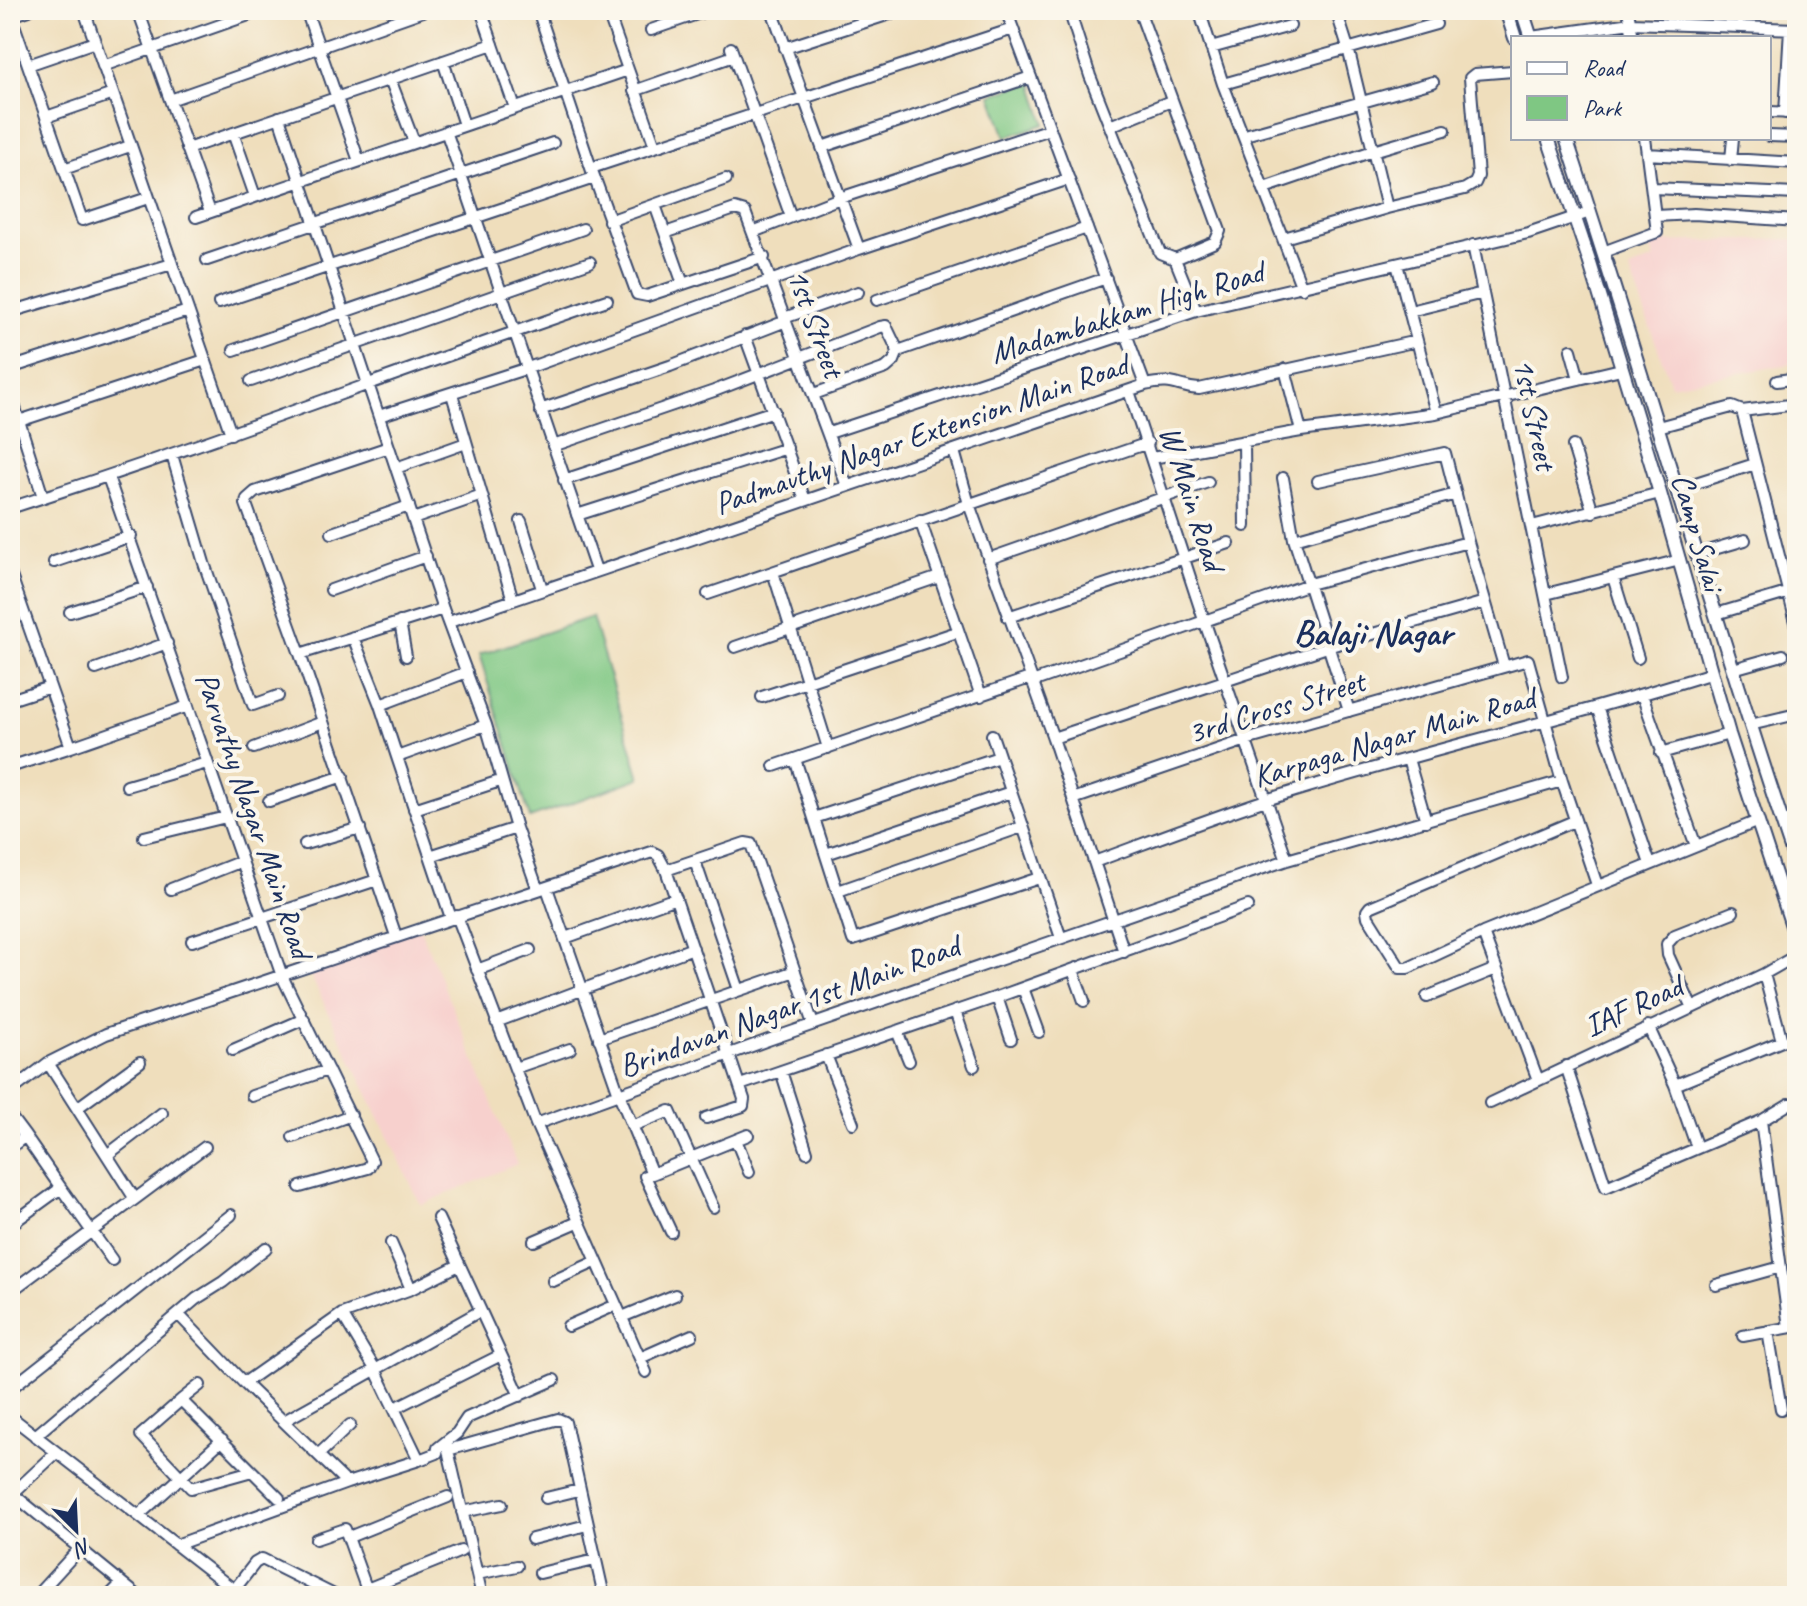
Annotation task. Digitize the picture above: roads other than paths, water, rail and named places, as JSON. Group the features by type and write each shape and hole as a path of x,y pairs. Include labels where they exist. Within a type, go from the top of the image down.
{"main road":[{"path":"1506,10 1514,36"},
{"path":"1522,10 1530,36"},
{"name":"Camp Salai","path":"1549,140 1576,216 1729,734 1797,941"},
{"name":"Camp Salai","path":"1567,140 1750,725 1794,848 1797,866"}],"street":[{"path":"29,10 11,16 82,220 148,198"},
{"path":"84,10 231,434"},
{"path":"138,10 210,212"},
{"path":"103,66 263,10"},
{"path":"306,10 359,161"},
{"path":"170,100 426,10"},
{"path":"481,10 515,108"},
{"path":"538,10 609,221 637,294 647,296 764,257"},
{"path":"607,10 655,146"},
{"path":"651,30 709,10"},
{"path":"772,10 859,249"},
{"path":"785,48 902,10"},
{"path":"1006,10 1145,385"},
{"path":"1069,10 1160,253 1175,259 1215,242 1220,231 1139,10"},
{"path":"1199,10 1223,84 1302,288"},
{"path":"1336,10 1387,208"},
{"path":"1628,10 1633,36"},
{"path":"1544,36 1631,23 1794,29 1791,113 1771,112"},
{"path":"1223,84 1436,24"},
{"path":"1211,48 1290,26"},
{"path":"1710,36 1711,26"},
{"path":"219,303 476,217 655,146 1013,29"},
{"path":"28,65 95,42"},
{"path":"187,149 493,44"},
{"path":"634,91 732,52 791,217"},
{"path":"443,61 464,125"},
{"path":"196,217 628,70"},
{"path":"1284,238 1465,189 1475,183 1478,176 1470,78 1475,74 1511,71"},
{"path":"822,147 1031,77"},
{"path":"390,79 414,142"},
{"path":"1245,135 1433,82"},
{"path":"46,117 113,94"},
{"path":"1110,126 1171,101"},
{"path":"279,117 443,609 486,725 516,828 565,938 632,1126 645,1177 671,1232"},
{"path":"665,233 738,209 745,212 753,232 840,198 1050,129"},
{"path":"1264,188 1445,130"},
{"path":"446,131 596,570"},
{"path":"233,133 255,196"},
{"path":"1771,136 1797,137"},
{"path":"1603,252 1657,232 1645,140"},
{"path":"1731,160 1733,140"},
{"path":"207,260 553,143"},
{"path":"64,169 130,146"},
{"path":"1647,154 1797,163"},
{"path":"609,221 726,179"},
{"path":"379,416 528,368 859,249 1069,179"},
{"path":"1652,188 1797,194"},
{"path":"655,205 683,284"},
{"name":"Madambakkam High Road","path":"829,433 1196,311 1528,233 1590,212"},
{"path":"1655,216 1694,214 1797,221"},
{"path":"877,300 1087,228"},
{"path":"234,350 583,229"},
{"name":"1st Street","path":"753,232 829,433"},
{"name":"1st Street","path":"1473,245 1562,677"},
{"path":"1175,259 1196,311"},
{"path":"251,381 590,262"},
{"path":"10,312 172,264"},
{"path":"1397,264 1436,413"},
{"path":"898,351 1106,278"},
{"path":"540,410 858,292"},
{"path":"1410,311 1483,293"},
{"path":"10,508 172,455 607,300"},
{"path":"10,368 188,311"},
{"path":"553,446 714,391 886,326 898,351 894,361 886,368 814,394"},
{"path":"745,336 805,500"},
{"name":"Padmavthy Nagar Extension Main Road","path":"449,622 1145,385 1178,382 1187,388 1199,389 1417,341"},
{"path":"1571,350 1579,379"},
{"path":"19,421 205,360"},
{"path":"1285,369 1301,431"},
{"path":"1152,458 1301,431 1436,413 1621,369"},
{"path":"1777,381 1797,378"},
{"name":"W Main Road","path":"1129,391 1287,860"},
{"path":"10,392 43,497"},
{"path":"452,394 513,600"},
{"path":"1658,427 1732,407 1742,411 1797,404"},
{"path":"564,480 774,411"},
{"path":"1742,411 1792,591 1797,626"},
{"path":"829,433 847,486"},
{"path":"1244,442 1245,526"},
{"path":"396,468 466,443"},
{"path":"708,594 1148,443"},
{"path":"1573,446 1593,512"},
{"path":"389,447 255,492 246,504 343,776 396,936"},
{"path":"577,515 787,448"},
{"path":"954,451 969,504 1053,738 1124,952"},
{"path":"1318,481 1445,453 1504,666 1528,660 1574,821 1597,885"},
{"path":"172,455 204,563 253,705 278,696"},
{"path":"1677,489 1755,464"},
{"name":"Parvathy Nagar Main Road","path":"108,477 282,976 372,1161 368,1168 300,1187"},
{"path":"1283,478 1294,539 1349,711"},
{"path":"988,559 1208,482"},
{"path":"1532,526 1660,493"},
{"path":"1294,539 1456,494"},
{"path":"413,519 482,495"},
{"path":"332,533 409,506"},
{"path":"920,520 981,696"},
{"path":"521,521 542,589"},
{"path":"54,562 131,536"},
{"path":"1697,554 1745,540"},
{"path":"774,766 1309,584 1468,542"},
{"path":"1008,617 1229,543"},
{"path":"331,590 426,556"},
{"path":"1546,594 1680,560"},
{"path":"773,572 828,748"},
{"path":"10,575 71,747"},
{"path":"735,647 939,577"},
{"path":"1613,577 1638,658"},
{"path":"70,612 147,587"},
{"path":"1716,614 1792,591"},
{"path":"1053,738 1327,647 1485,602"},
{"path":"300,654 443,609"},
{"path":"400,622 406,656"},
{"path":"762,697 957,632"},
{"path":"353,637 380,705 430,856 536,1124 646,1372"},
{"path":"96,669 167,643"},
{"path":"1733,669 1783,655"},
{"name":"3rd Cross Street","path":"1073,799 1246,740 1504,666"},
{"path":"380,705 467,672"},
{"name":"Karpaga Nagar Main Road","path":"1094,862 1265,801 1712,673"},
{"path":"10,700 50,687"},
{"path":"1642,695 1696,846"},
{"path":"10,767 188,706"},
{"path":"1597,707 1650,864"},
{"path":"1750,725 1797,714"},
{"path":"254,748 323,722"},
{"path":"397,757 486,725"},
{"path":"1661,753 1729,734"},
{"path":"992,735 1061,938"},
{"path":"814,818 999,757"},
{"path":"795,759 853,940 1039,878"},
{"path":"1408,759 1426,821"},
{"path":"127,786 207,763"},
{"path":"269,801 343,776"},
{"path":"414,809 500,781"},
{"name":"Brindavan Nagar 1st Main Road","path":"536,1124 813,1024 1287,860 1562,781"},
{"path":"826,854 1011,792"},
{"path":"144,837 226,817"},
{"path":"1574,821 1375,903 1367,911 1403,969 1597,885 1758,821"},
{"path":"838,891 1022,827"},
{"path":"305,844 360,828"},
{"path":"430,856 516,828"},
{"path":"666,870 745,843 751,844 813,1024"},
{"path":"10,1092 48,1063 106,1034 652,852 658,855 666,870 744,1099 743,1106 706,1118"},
{"path":"171,889 242,861"},
{"path":"695,861 739,990"},
{"path":"192,941 377,880"},
{"path":"565,938 676,898"},
{"path":"740,1085 1023,988 1248,906"},
{"path":"1692,1008 1668,955 1667,944 1675,935 1733,912"},
{"path":"1483,933 1538,1080"},
{"path":"496,1022 693,948"},
{"path":"477,970 530,950"},
{"name":"IAF Road","path":"1490,1103 1764,974 1797,955"},
{"path":"1427,997 1496,969"},
{"path":"1073,970 1084,1001"},
{"path":"599,1039 795,971"},
{"path":"1675,1085 1782,1041 1764,974"},
{"path":"1023,988 1039,1032"},
{"path":"997,997 1011,1039"},
{"path":"955,1011 974,1066"},
{"path":"233,1050 304,1019"},
{"path":"1648,1026 1675,1085 1697,1148"},
{"path":"897,1031 909,1061"},
{"path":"515,1068 570,1049"},
{"path":"826,1055 853,1123"},
{"path":"77,1108 140,1062"},
{"path":"48,1063 135,1199"},
{"path":"1566,1066 1606,1187 1761,1121 1789,1104 1797,1104"},
{"path":"252,1096 328,1070"},
{"path":"781,1071 807,1152"},
{"path":"632,1126 670,1111 713,1207"},
{"path":"107,1155 162,1113"},
{"path":"293,1137 351,1115"},
{"path":"10,1116 112,1260"},
{"path":"1743,1336 1793,1326 1781,1267 1761,1121"},
{"path":"645,1177 748,1135"},
{"path":"10,1148 25,1136"},
{"path":"736,1140 749,1172"},
{"path":"10,1292 205,1147"},
{"path":"10,1225 61,1188"},
{"path":"10,1389 231,1215"},
{"path":"438,1218 520,1396"},
{"path":"534,1241 578,1222"},
{"path":"391,1243 411,1289"},
{"path":"35,1436 196,1299 266,1248"},
{"path":"553,1281 595,1262"},
{"path":"244,1383 342,1314 411,1289 459,1265"},
{"path":"1716,1285 1781,1267"},
{"path":"622,1317 675,1295"},
{"path":"568,1326 616,1305"},
{"path":"284,1421 480,1311"},
{"path":"342,1314 375,1369 419,1460"},
{"path":"179,1315 347,1483"},
{"path":"1768,1331 1781,1409"},
{"path":"640,1358 692,1335"},
{"path":"395,1408 501,1355"},
{"path":"176,1545 437,1453 438,1448 457,1433 467,1418 554,1380"},
{"path":"200,1385 141,1435 191,1488 252,1471"},
{"path":"181,1400 279,1498"},
{"path":"10,1416 238,1593 255,1563 262,1559 336,1596"},
{"path":"482,1596 448,1450 558,1419 565,1422 603,1594 590,1596"},
{"path":"319,1454 350,1425"},
{"path":"139,1515 222,1440"},
{"path":"56,1453 12,1495 138,1596"},
{"path":"546,1498 579,1490"},
{"path":"349,1537 448,1497"},
{"path":"462,1512 502,1504"},
{"path":"532,1539 587,1525"},
{"path":"316,1539 343,1529 349,1537 368,1592 461,1551"},
{"path":"36,1596 80,1548"},
{"path":"540,1573 595,1560"},
{"path":"477,1574 517,1566"},
{"path":"109,1596 122,1583"}],"district":[{"name":"Balaji Nagar","path":"1373,633"}]}
